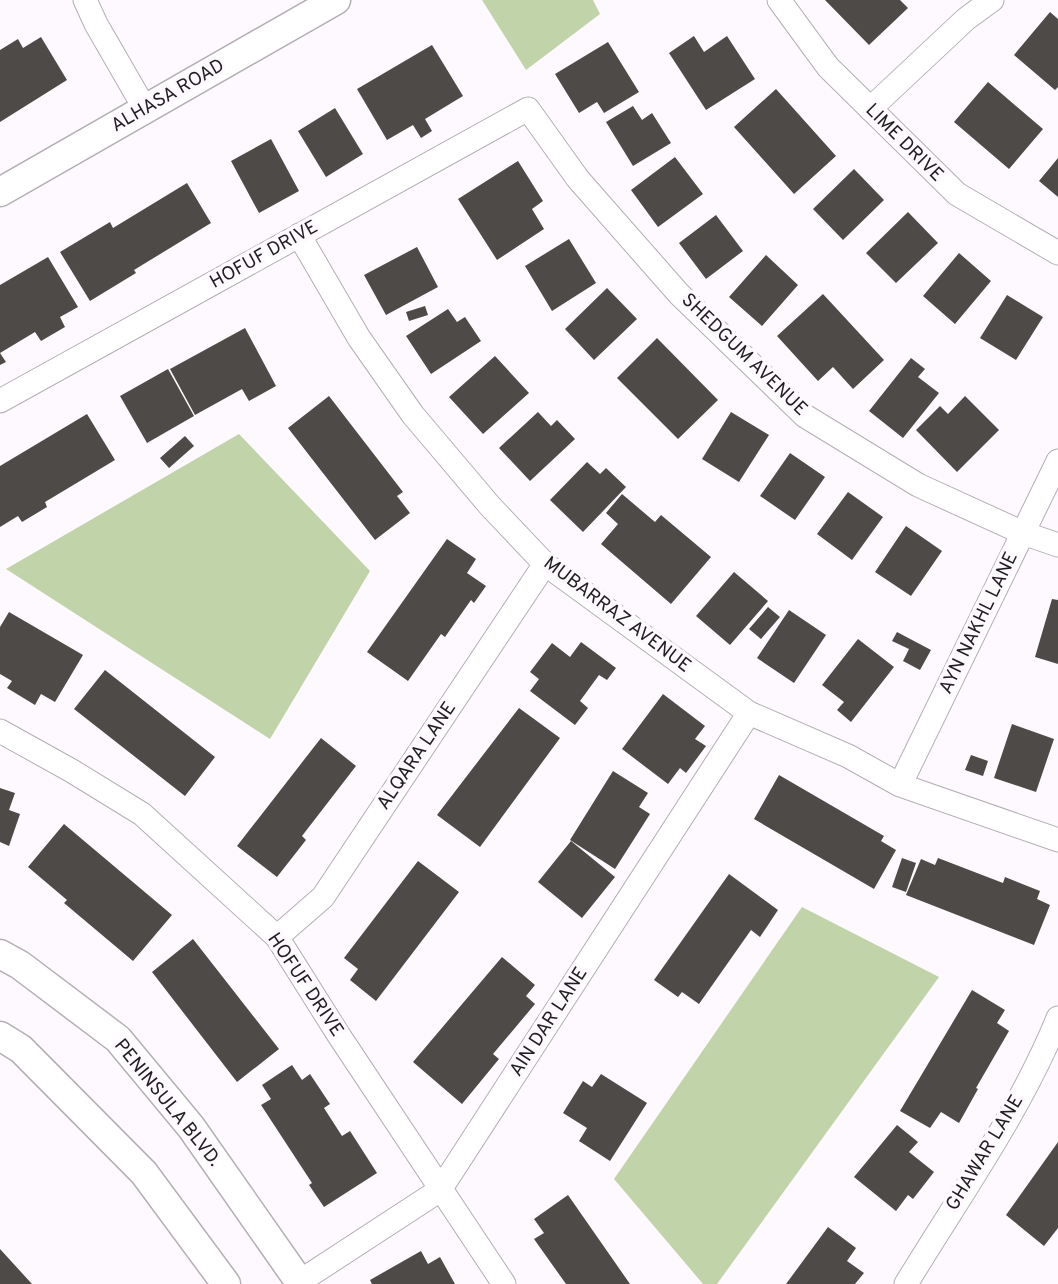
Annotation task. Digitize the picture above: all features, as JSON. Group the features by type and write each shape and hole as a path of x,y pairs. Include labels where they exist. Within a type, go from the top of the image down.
{"main road":[{"name":"ALHASA ROAD","path":"0,192 336,0"},
{"name":"PENINSULA BLVD.","path":"0,954 20,965 118,1039 191,1127 300,1283"},
{"path":"0,1036 21,1049 144,1173 226,1284"}],"street":[{"path":"85,0 145,109"},
{"name":"LIME DRIVE","path":"779,0 828,67 957,194 1058,253"},
{"path":"870,109 966,19 992,0"},
{"name":"HOFUF DRIVE","path":"0,401 528,109"},
{"name":"SHEDGUM AVENUE","path":"528,109 579,179 680,294 805,416 918,485 1023,533 1058,545"},
{"name":"MUBARRAZ AVENUE","path":"299,235 359,338 413,415 490,506 545,564 749,713 848,756 900,785 1058,840"},
{"name":"AYN NAKHL LANE","path":"900,785 1058,461"},
{"name":"ALQARA LANE","path":"277,937 323,897 545,564"},
{"name":"AIN DAR LANE","path":"300,1283 440,1189 749,713"},
{"name":"HOFUF DRIVE","path":"0,731 142,814 277,937 504,1284"},
{"name":"GHAWAR LANE","path":"906,1284 1000,1130 1046,1049 1058,1018"}],"green space":[{"path":"482,0 593,0 600,14 526,70"},
{"path":"239,434 370,571 270,739 6,569"},
{"path":"802,907 939,977 717,1284 703,1284 614,1179"}],"building":[{"path":"825,0 900,0 908,8 869,45"},
{"path":"1050,12 1058,19 1058,87 1055,90 1014,55"},
{"path":"694,36 704,52 727,36 755,79 706,110 669,53"},
{"path":"41,37 67,80 0,122 0,50 18,39 23,48"},
{"path":"608,42 639,92 604,113 597,102 579,113 555,74"},
{"path":"432,45 463,96 425,119 432,131 421,138 413,125 387,140 357,89"},
{"path":"988,82 1043,129 1009,169 954,122"},
{"path":"776,89 836,156 794,194 734,127"},
{"path":"633,106 642,120 652,113 671,143 633,166 606,122"},
{"path":"335,108 363,154 326,177 298,131"},
{"path":"271,139 299,191 259,213 231,161"},
{"path":"675,157 703,194 658,227 631,190"},
{"path":"1058,158 1058,197 1039,181"},
{"path":"518,161 543,201 532,209 544,229 497,260 458,199"},
{"path":"854,169 884,200 843,240 813,209"},
{"path":"187,183 211,223 134,270 136,273 90,301 60,252 110,222 113,228"},
{"path":"908,212 938,243 896,283 866,253"},
{"path":"716,215 743,251 706,279 679,243"},
{"path":"569,239 596,283 552,311 525,266"},
{"path":"417,247 438,287 386,315 364,275"},
{"path":"959,253 991,281 955,324 923,296"},
{"path":"766,255 798,285 762,326 729,297"},
{"path":"48,257 78,307 60,317 65,327 41,341 35,332 0,353 0,285"},
{"path":"607,288 637,319 594,360 565,329"},
{"path":"823,294 884,360 853,389 833,367 818,381 777,336"},
{"path":"1007,295 1043,317 1016,360 980,338"},
{"path":"425,306 428,315 409,321 406,312"},
{"path":"448,309 457,322 465,317 481,341 431,374 406,336"},
{"path":"245,328 276,386 249,401 242,389 195,415 170,369"},
{"path":"657,338 718,400 678,439 617,378"},
{"path":"0,353 6,362 0,365"},
{"path":"495,356 529,393 483,434 449,397"},
{"path":"911,358 925,369 918,377 939,393 903,438 869,411"},
{"path":"168,369 194,416 147,443 120,396"},
{"path":"329,396 403,492 397,496 410,513 375,540 288,428"},
{"path":"965,396 999,430 957,472 916,430 940,406 948,414"},
{"path":"538,412 551,426 557,420 575,439 530,481 499,448"},
{"path":"731,412 769,435 739,482 702,459"},
{"path":"87,414 115,460 45,502 47,507 22,522 18,516 0,527 0,466"},
{"path":"185,436 194,446 169,468 160,458"},
{"path":"790,453 825,477 795,520 760,496"},
{"path":"587,462 600,474 606,468 626,487 583,532 550,500"},
{"path":"848,492 883,517 852,560 817,534"},
{"path":"622,494 655,522 661,515 711,557 671,604 601,544 618,524 606,513"},
{"path":"906,526 942,551 911,596 875,572"},
{"path":"447,539 476,559 467,573 486,586 474,603 471,600 445,637 441,634 408,681 367,652"},
{"path":"734,572 768,601 730,645 696,616"},
{"path":"1052,599 1058,600 1058,664 1035,657"},
{"path":"768,607 780,617 761,639 749,629"},
{"path":"789,610 826,635 794,683 757,658"},
{"path":"9,612 83,655 55,702 41,694 35,705 7,688 12,681 0,674 0,627"},
{"path":"897,632 931,650 920,670 903,661 909,649 892,641"},
{"path":"858,639 894,667 851,722 837,710 844,702 822,685"},
{"path":"581,642 616,668 607,680 599,675 580,701 588,708 575,725 530,691 539,679 530,672 552,643 570,657"},
{"path":"105,670 215,757 185,796 74,709"},
{"path":"663,694 705,726 695,739 706,746 686,773 680,768 668,784 622,749"},
{"path":"519,708 560,738 480,847 437,815"},
{"path":"1012,724 1054,739 1036,792 994,778"},
{"path":"321,738 356,766 302,836 306,840 277,877 237,846"},
{"path":"971,755 988,761 983,776 965,770"},
{"path":"613,771 648,793 639,807 650,814 615,869 570,840"},
{"path":"779,775 884,836 881,841 896,850 874,889 754,819"},
{"path":"0,788 15,793 9,810 20,814 9,846 0,842"},
{"path":"64,824 172,915 133,961 64,903 67,900 28,867"},
{"path":"571,841 615,877 582,918 538,882"},
{"path":"902,858 916,863 906,892 892,887"},
{"path":"938,858 1003,883 1005,877 1040,891 1037,899 1050,905 1034,945 906,895 921,859 935,865"},
{"path":"418,861 459,892 376,1001 350,980 358,969 344,958"},
{"path":"729,874 778,910 760,937 751,930 699,1004 682,992 678,997 654,980"},
{"path":"193,939 279,1049 237,1082 152,972"},
{"path":"502,957 535,985 526,996 535,1004 493,1054 499,1059 462,1104 413,1062"},
{"path":"972,990 1005,1010 997,1023 1009,1031 959,1123 941,1112 930,1128 900,1111"},
{"path":"292,1065 302,1080 310,1074 330,1104 324,1108 342,1136 350,1131 377,1173 324,1207 309,1185 312,1183 261,1105 271,1099 262,1085"},
{"path":"601,1074 647,1103 610,1161 579,1141 587,1128 563,1113 583,1081 592,1087"},
{"path":"897,1125 918,1142 909,1152 934,1172 913,1199 908,1195 896,1211 854,1177"},
{"path":"1058,1142 1058,1228 1044,1246 1006,1215"},
{"path":"568,1195 630,1284 566,1284 534,1239 544,1233 534,1219"},
{"path":"828,1227 856,1248 847,1261 864,1273 855,1284 786,1284"},
{"path":"0,1249 32,1284 0,1284"},
{"path":"421,1251 428,1264 440,1257 455,1284 372,1284 370,1280"}]}
